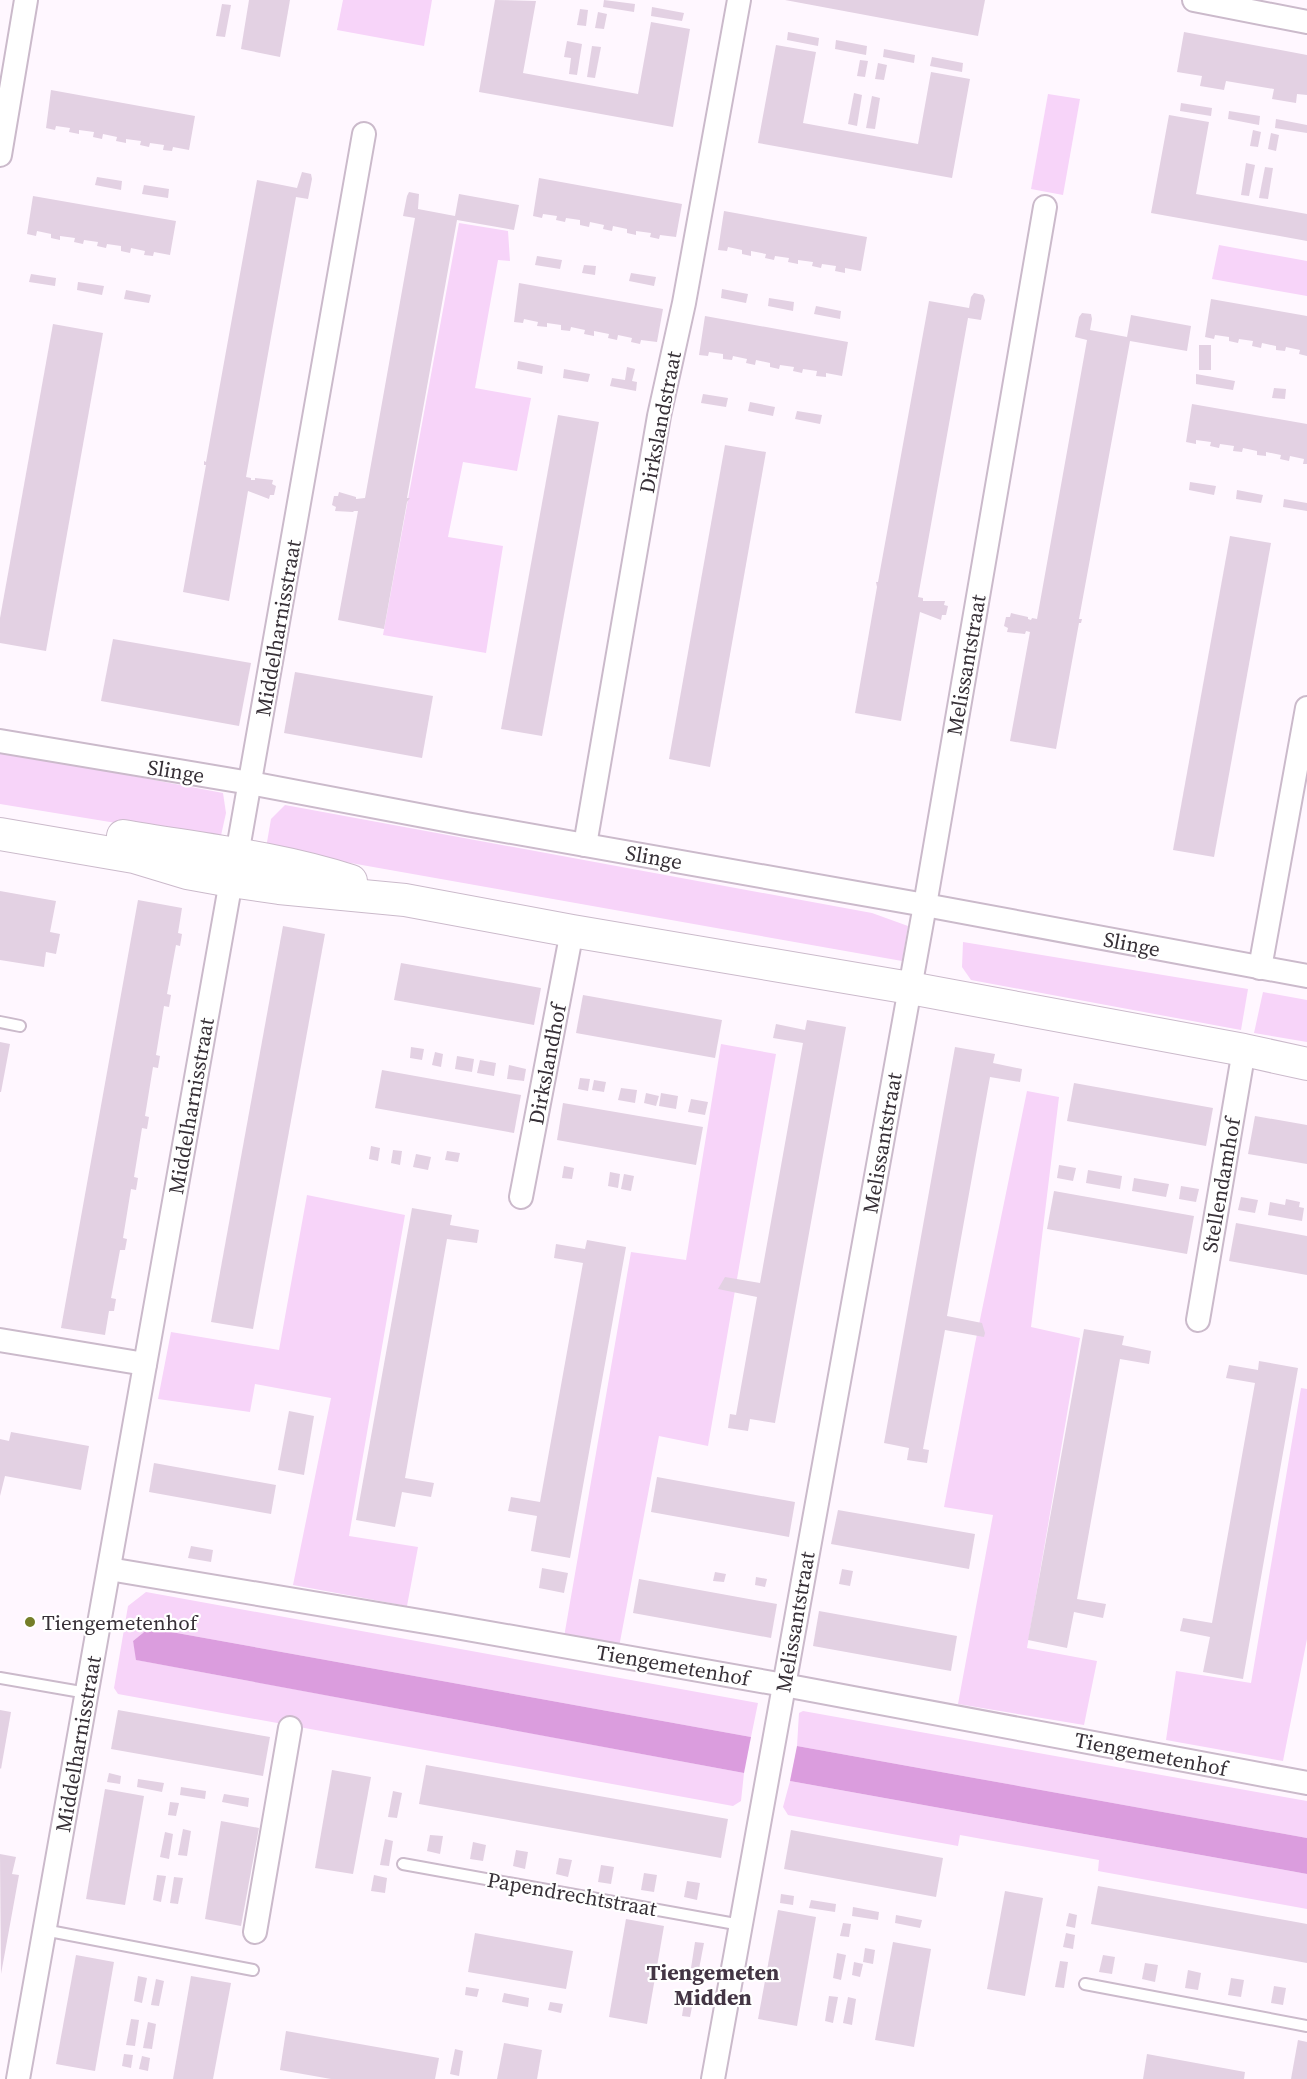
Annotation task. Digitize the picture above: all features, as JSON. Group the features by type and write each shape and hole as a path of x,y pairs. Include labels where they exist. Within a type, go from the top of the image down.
{"street":[{"path":"0,155 26,0"},
{"name":"Dirkslandstraat","path":"585,845 658,417 684,303 739,0"},
{"path":"1194,0 1307,22"},
{"name":"Middelharnisstraat","path":"18,2079 364,134"},
{"name":"Melissantstraat","path":"713,2079 925,905 1045,207"},
{"path":"1260,968 1307,708"},
{"name":"Slinge","path":"0,741 250,783 1307,976"},
{"path":"0,816 234,868 279,888 405,900 572,931 910,988 1244,1050 1307,1064"},
{"path":"0,834 134,857 187,873 234,868"},
{"name":"Dirkslandhof","path":"521,1197 572,931"},
{"path":"1244,1050 1307,1056"},
{"name":"Stellendamhof","path":"1198,1320 1244,1050"},
{"path":"0,1340 145,1364"},
{"name":"Tiengemetenhof","path":"109,1569 784,1684 1307,1783"},
{"path":"255,1932 291,1728"}],"lane":[{"path":"0,1022 20,1026"},
{"path":"0,1678 87,1693"},
{"name":"Papendrechtstraat","path":"403,1864 741,1925"},
{"path":"44,1930 253,1970"},
{"path":"1085,1984 1307,2026"}],"shaded area":[{"path":"343,0 432,0 424,46 337,30"},
{"path":"1048,94 1080,99 1063,195 1031,189"},
{"path":"459,223 508,231 510,261 498,260 475,388 531,398 517,471 463,462 448,537 503,546 486,653 383,635"},
{"path":"1219,245 1307,261 1307,296 1212,279"},
{"path":"0,751 223,793 226,813 220,840 0,804"},
{"path":"285,805 872,913 908,926 902,961 266,848 271,819"},
{"path":"963,942 1248,989 1241,1030 971,980 962,967"},
{"path":"1263,992 1307,1000 1307,1042 1254,1033"},
{"path":"721,1044 776,1054 708,1446 659,1436 619,1647 564,1637 631,1252 686,1260"},
{"path":"1027,1091 1059,1097 1031,1327 1080,1338 1027,1648 1097,1661 1084,1725 958,1704 993,1515 944,1507"},
{"path":"307,1195 405,1215 349,1536 418,1547 407,1606 293,1585 331,1398 255,1384 250,1412 158,1399 171,1332 279,1350"},
{"path":"1301,1388 1307,1389 1307,1639 1283,1761 1166,1740 1176,1671 1251,1683"},
{"path":"146,1592 758,1703 751,1737 149,1628 133,1641 137,1660 744,1773 741,1801 733,1806 118,1694 114,1688 128,1606"},
{"path":"149,1628 751,1737 744,1773 136,1660 133,1641"},
{"path":"803,1711 1307,1801 1307,1838 797,1746 799,1713"},
{"path":"797,1746 1307,1838 1307,1874 790,1781"},
{"path":"790,1781 1307,1874 1307,1909 1098,1871 1099,1860 960,1835 958,1846 788,1815 783,1807"}],"building":[{"path":"249,0 290,0 280,57 241,49"},
{"path":"495,0 536,1 523,73 638,94 651,22 690,29 673,127 479,92"},
{"path":"604,0 635,4 634,12 603,7"},
{"path":"785,0 985,0 978,36"},
{"path":"222,4 231,5 225,37 216,36"},
{"path":"652,7 684,13 682,21 651,16"},
{"path":"580,9 588,10 586,26 577,25"},
{"path":"598,12 607,14 604,29 595,28"},
{"path":"788,32 819,38 818,46 787,40"},
{"path":"1184,32 1307,55 1307,95 1297,94 1296,103 1272,99 1274,89 1226,81 1224,90 1200,86 1202,76 1177,72"},
{"path":"836,40 867,46 866,55 835,49"},
{"path":"567,41 582,44 577,75 569,74 571,58 564,57"},
{"path":"776,45 816,52 803,123 918,144 931,72 970,79 952,178 758,143"},
{"path":"592,46 601,47 595,78 587,77"},
{"path":"884,49 915,55 914,63 883,57"},
{"path":"932,57 963,63 962,72 930,66"},
{"path":"860,60 868,61 865,77 857,76"},
{"path":"878,63 887,65 884,80 875,79"},
{"path":"51,90 195,116 189,150 173,147 172,151 163,150 164,145 150,143 149,147 140,145 141,141 126,139 126,143 116,141 117,137 103,134 102,139 93,137 94,132 79,130 79,134 69,132 70,128 56,126 55,130 46,128"},
{"path":"854,93 862,95 857,126 848,124"},
{"path":"872,96 880,98 875,129 866,128"},
{"path":"1181,103 1212,108 1211,116 1180,111"},
{"path":"1229,111 1260,116 1259,125 1228,119"},
{"path":"1169,115 1209,122 1196,194 1307,214 1307,241 1151,213"},
{"path":"1276,119 1307,125 1307,133 1275,128"},
{"path":"1253,130 1261,132 1258,147 1250,146"},
{"path":"1271,133 1279,135 1276,151 1268,149"},
{"path":"1246,163 1255,165 1249,196 1241,195"},
{"path":"1265,167 1273,168 1268,199 1259,198"},
{"path":"302,172 311,174 312,179 308,199 296,197 246,477 251,480 255,478 273,480 272,484 276,486 274,495 270,495 269,499 248,491 229,601 183,592 206,465 204,461 206,462 257,180 297,188"},
{"path":"97,177 122,181 121,190 95,185"},
{"path":"539,178 682,204 676,237 660,235 659,239 650,237 651,233 636,231 636,235 627,233 627,229 613,226 612,231 603,229 604,225 590,222 589,227 580,225 580,220 566,218 565,222 556,220 557,216 543,214 542,218 533,216"},
{"path":"144,185 169,189 168,198 142,194"},
{"path":"409,192 419,194 418,209 455,216 459,194 519,205 514,230 457,220 407,498 410,498 407,502 384,629 338,620 358,511 335,511 336,507 332,505 334,496 338,496 339,492 356,497 356,499 365,498 415,218 403,216"},
{"path":"33,196 176,221 170,255 154,252 153,256 144,255 145,251 131,248 130,253 121,251 121,246 107,244 106,248 97,246 98,242 84,240 83,244 74,242 75,238 60,236 60,240 51,238 51,234 37,231 36,236 27,234"},
{"path":"724,211 867,237 861,271 845,268 845,273 835,271 836,266 822,264 821,268 812,266 813,262 798,260 798,264 788,262 789,258 775,256 774,260 765,258 766,254 751,251 751,256 742,254 742,250 728,247 727,251 718,250"},
{"path":"537,256 562,260 560,269 535,265"},
{"path":"584,265 596,266 595,275 582,273"},
{"path":"631,273 656,277 654,286 629,281"},
{"path":"31,274 56,278 55,286 29,282"},
{"path":"78,282 104,286 102,295 77,290"},
{"path":"519,283 663,309 657,342 641,340 640,344 631,342 632,338 618,335 617,340 608,338 609,334 594,331 594,336 584,334 585,330 571,327 570,331 561,330 561,325 547,323 547,327 537,326 538,322 524,319 523,323 514,322"},
{"path":"722,289 748,294 746,303 721,298"},
{"path":"126,290 151,295 149,303 124,299"},
{"path":"974,293 983,295 985,300 981,320 968,318 918,597 923,598 923,601 945,601 944,605 948,606 946,615 942,615 941,620 920,612 901,721 855,713 876,582 878,582 929,301 969,308"},
{"path":"769,298 794,302 793,311 768,306"},
{"path":"1211,299 1307,316 1307,356 1299,354 1300,350 1286,347 1285,351 1276,350 1276,346 1262,343 1261,348 1252,346 1253,341 1239,339 1238,343 1229,341 1229,337 1215,335 1214,339 1205,337"},
{"path":"816,306 841,311 840,319 814,314"},
{"path":"1082,313 1091,314 1090,330 1127,337 1131,315 1191,326 1187,351 1130,341 1079,619 1082,619 1079,623 1056,749 1010,741 1030,632 1026,631 1025,634 1007,632 1008,628 1004,626 1006,617 1010,617 1011,613 1028,617 1031,620 1032,618 1037,619 1087,340 1075,337"},
{"path":"705,316 848,342 842,376 826,373 826,377 816,376 817,371 803,369 802,373 793,371 794,367 780,365 779,369 770,367 770,363 756,360 755,365 746,363 747,359 733,356 732,360 723,359 723,354 709,352 708,356 699,355"},
{"path":"53,324 103,333 46,651 0,643 0,618"},
{"path":"1199,345 1211,345 1211,370 1199,370"},
{"path":"518,361 543,366 542,374 517,369"},
{"path":"627,367 635,369 632,381 637,382 636,391 610,386 612,378 625,380"},
{"path":"564,369 590,374 588,382 563,378"},
{"path":"1196,374 1235,381 1233,390 1196,384"},
{"path":"1274,388 1286,389 1285,399 1272,398"},
{"path":"703,394 728,398 726,407 701,403"},
{"path":"750,402 775,407 773,416 748,411"},
{"path":"1192,404 1307,424 1307,464 1303,464 1304,459 1290,456 1289,461 1280,459 1281,455 1266,452 1266,456 1257,455 1257,451 1243,448 1242,452 1233,451 1234,446 1220,444 1219,448 1210,446 1211,442 1196,440 1196,444 1186,442"},
{"path":"797,411 822,415 820,424 795,419"},
{"path":"558,415 599,422 542,736 501,729"},
{"path":"725,445 766,452 710,767 669,759"},
{"path":"1190,482 1216,486 1214,495 1189,490"},
{"path":"1237,490 1263,495 1261,503 1236,499"},
{"path":"1284,499 1307,503 1307,511 1283,507"},
{"path":"1230,536 1271,543 1214,857 1173,850"},
{"path":"113,639 251,663 239,726 101,701"},
{"path":"295,672 433,696 422,758 284,733"},
{"path":"0,891 56,901 50,932 60,934 56,954 46,952 44,967 0,960"},
{"path":"138,900 182,908 178,933 182,934 180,946 176,945 167,994 171,995 169,1007 164,1006 156,1055 160,1056 158,1068 153,1067 145,1116 149,1117 147,1129 142,1128 134,1177 138,1178 136,1190 131,1189 123,1238 127,1239 125,1250 120,1250 111,1298 116,1299 114,1311 109,1311 105,1335 61,1328"},
{"path":"283,926 325,934 253,1329 211,1322"},
{"path":"401,963 541,988 534,1025 394,1000"},
{"path":"583,995 722,1020 715,1058 576,1033"},
{"path":"807,1020 846,1027 775,1423 750,1419 748,1431 728,1428 730,1414 736,1415 757,1297 718,1289 725,1277 760,1283 803,1043 773,1038 776,1024 805,1030"},
{"path":"0,1042 10,1044 1,1092 0,1092"},
{"path":"411,1047 424,1049 422,1060 410,1058"},
{"path":"955,1047 995,1054 993,1063 1022,1069 1020,1082 990,1077 947,1316 982,1323 985,1333 984,1337 945,1330 923,1449 929,1450 927,1463 907,1460 909,1448 884,1443"},
{"path":"435,1052 443,1054 441,1067 432,1065"},
{"path":"457,1056 474,1059 472,1072 455,1069"},
{"path":"480,1060 496,1063 494,1076 477,1073"},
{"path":"509,1065 526,1069 524,1081 507,1079"},
{"path":"382,1070 521,1095 514,1133 375,1108"},
{"path":"580,1078 590,1079 588,1091 578,1089"},
{"path":"594,1080 606,1082 604,1092 592,1090"},
{"path":"1074,1083 1213,1108 1206,1146 1067,1121"},
{"path":"621,1088 637,1090 635,1103 618,1100"},
{"path":"646,1093 659,1096 656,1106 644,1103"},
{"path":"661,1093 678,1096 676,1109 659,1106"},
{"path":"691,1099 708,1102 705,1115 688,1112"},
{"path":"563,1103 703,1127 696,1165 557,1140"},
{"path":"1255,1116 1307,1125 1307,1164 1248,1154"},
{"path":"371,1146 380,1148 378,1161 369,1159"},
{"path":"393,1150 402,1151 400,1165 391,1163"},
{"path":"447,1151 460,1153 458,1162 445,1160"},
{"path":"416,1154 431,1157 428,1170 413,1167"},
{"path":"1059,1165 1076,1168 1073,1181 1057,1178"},
{"path":"564,1166 574,1168 572,1179 562,1178"},
{"path":"1088,1170 1122,1176 1120,1189 1086,1183"},
{"path":"610,1172 620,1174 618,1188 608,1186"},
{"path":"624,1174 634,1176 631,1191 621,1189"},
{"path":"1134,1178 1169,1184 1166,1197 1132,1191"},
{"path":"1181,1186 1199,1189 1196,1202 1179,1199"},
{"path":"1054,1191 1194,1216 1187,1254 1047,1229"},
{"path":"1241,1197 1258,1200 1255,1213 1238,1210"},
{"path":"1286,1199 1300,1202 1299,1207 1304,1208 1302,1221 1268,1215 1270,1202 1285,1205"},
{"path":"412,1208 452,1215 450,1225 479,1230 477,1243 447,1239 405,1478 434,1483 431,1497 402,1492 395,1527 356,1520"},
{"path":"1236,1223 1307,1236 1307,1275 1229,1261"},
{"path":"587,1240 626,1247 570,1558 531,1551 537,1516 508,1511 511,1497 540,1502 583,1263 554,1258 556,1244 585,1249"},
{"path":"1084,1329 1124,1336 1122,1345 1151,1351 1149,1364 1120,1359 1077,1599 1106,1604 1103,1618 1074,1612 1067,1648 1028,1640"},
{"path":"1259,1361 1298,1368 1243,1679 1203,1672 1210,1637 1180,1631 1183,1618 1212,1623 1255,1383 1226,1378 1229,1365 1258,1370"},
{"path":"289,1411 314,1416 304,1475 278,1470"},
{"path":"11,1432 89,1446 81,1490 5,1476 0,1496 0,1439 9,1441"},
{"path":"154,1463 276,1485 271,1514 149,1492"},
{"path":"657,1477 795,1502 789,1537 651,1512"},
{"path":"838,1510 975,1534 969,1569 831,1544"},
{"path":"191,1546 213,1550 211,1562 188,1558"},
{"path":"542,1568 568,1573 564,1593 539,1588"},
{"path":"842,1569 853,1571 850,1586 839,1584"},
{"path":"715,1572 726,1574 724,1582 713,1581"},
{"path":"756,1577 767,1579 765,1587 755,1585"},
{"path":"639,1579 777,1604 771,1638 633,1613"},
{"path":"819,1611 957,1636 951,1671 813,1646"},
{"path":"0,1710 11,1712 1,1769 0,1768"},
{"path":"118,1710 270,1737 263,1776 111,1749"},
{"path":"426,1765 728,1819 721,1858 419,1804"},
{"path":"332,1770 371,1777 353,1874 315,1868"},
{"path":"109,1773 121,1776 120,1784 107,1782"},
{"path":"138,1779 164,1783 162,1792 137,1787"},
{"path":"181,1787 206,1791 205,1799 180,1795"},
{"path":"105,1789 144,1796 125,1905 86,1899"},
{"path":"393,1791 402,1793 397,1818 388,1817"},
{"path":"224,1794 249,1798 248,1807 222,1802"},
{"path":"170,1802 179,1803 176,1816 168,1815"},
{"path":"221,1821 259,1828 241,1926 205,1919"},
{"path":"183,1829 191,1831 187,1856 178,1855"},
{"path":"791,1830 943,1858 936,1897 784,1869"},
{"path":"165,1832 173,1834 169,1859 160,1857"},
{"path":"430,1835 443,1836 440,1854 427,1851"},
{"path":"385,1839 393,1841 389,1866 380,1865"},
{"path":"473,1842 486,1845 483,1861 470,1859"},
{"path":"516,1850 528,1852 525,1869 513,1866"},
{"path":"0,1854 16,1857 12,1874 19,1875 1,1974"},
{"path":"559,1858 572,1860 568,1877 556,1874"},
{"path":"601,1865 614,1867 611,1884 598,1882"},
{"path":"644,1873 657,1875 654,1892 641,1890"},
{"path":"157,1875 166,1876 161,1902 153,1900"},
{"path":"374,1875 387,1878 385,1893 371,1891"},
{"path":"174,1877 183,1878 178,1904 170,1903"},
{"path":"687,1881 700,1883 697,1900 684,1897"},
{"path":"1098,1886 1307,1924 1307,1963 1091,1924"},
{"path":"1005,1891 1043,1898 1025,1996 987,1989"},
{"path":"781,1894 794,1896 793,1905 780,1903"},
{"path":"811,1900 836,1904 835,1912 809,1908"},
{"path":"853,1907 879,1912 878,1920 852,1916"},
{"path":"778,1910 816,1917 797,2026 758,2019"},
{"path":"1069,1913 1077,1915 1075,1928 1066,1926"},
{"path":"896,1915 922,1920 920,1928 895,1923"},
{"path":"626,1919 664,1926 647,2024 609,2017"},
{"path":"843,1923 851,1924 849,1937 840,1936"},
{"path":"475,1933 573,1951 566,1989 468,1972"},
{"path":"1066,1933 1075,1935 1073,1949 1063,1947"},
{"path":"695,1942 704,1943 699,1969 691,1968"},
{"path":"893,1942 931,1949 914,2047 875,2040"},
{"path":"865,1948 875,1950 873,1964 863,1962"},
{"path":"837,1953 846,1955 841,1980 833,1978"},
{"path":"76,1955 114,1962 95,2071 56,2064"},
{"path":"1103,1955 1115,1957 1112,1974 1099,1972"},
{"path":"1060,1961 1068,1962 1064,1988 1055,1987"},
{"path":"854,1962 863,1964 860,1977 852,1975"},
{"path":"1145,1963 1158,1965 1155,1982 1142,1979"},
{"path":"1188,1970 1201,1973 1198,1990 1185,1988"},
{"path":"138,1976 147,1978 142,2003 134,2001"},
{"path":"191,1976 231,1983 213,2079 173,2079"},
{"path":"1231,1978 1244,1980 1241,1997 1228,1995"},
{"path":"156,1979 164,1981 159,2006 151,2005"},
{"path":"1274,1986 1286,1988 1283,2005 1271,2003"},
{"path":"466,1987 479,1989 477,1997 465,1995"},
{"path":"686,1990 695,1992 690,2017 682,2016"},
{"path":"504,1993 529,1998 528,2007 502,2002"},
{"path":"829,1996 838,1997 833,2023 825,2021"},
{"path":"848,1997 856,1999 852,2025 843,2023"},
{"path":"550,2002 563,2004 561,2013 548,2010"},
{"path":"131,2019 139,2020 135,2046 126,2045"},
{"path":"148,2022 156,2024 152,2049 143,2048"},
{"path":"286,2031 439,2058 435,2079 331,2079 280,2070"},
{"path":"1298,2040 1307,2042 1307,2079 1291,2079"},
{"path":"504,2043 542,2050 537,2079 497,2079"},
{"path":"455,2049 463,2051 459,2076 450,2074"},
{"path":"124,2054 133,2055 131,2068 122,2066"},
{"path":"1147,2054 1245,2072 1244,2079 1143,2079"},
{"path":"142,2056 150,2058 148,2071 139,2069"}],"place":[{"name":"Tiengemetenhof","path":"30,1622"}],"district":[{"name":"Tiengemeten Midden","path":"713,1985"}]}
